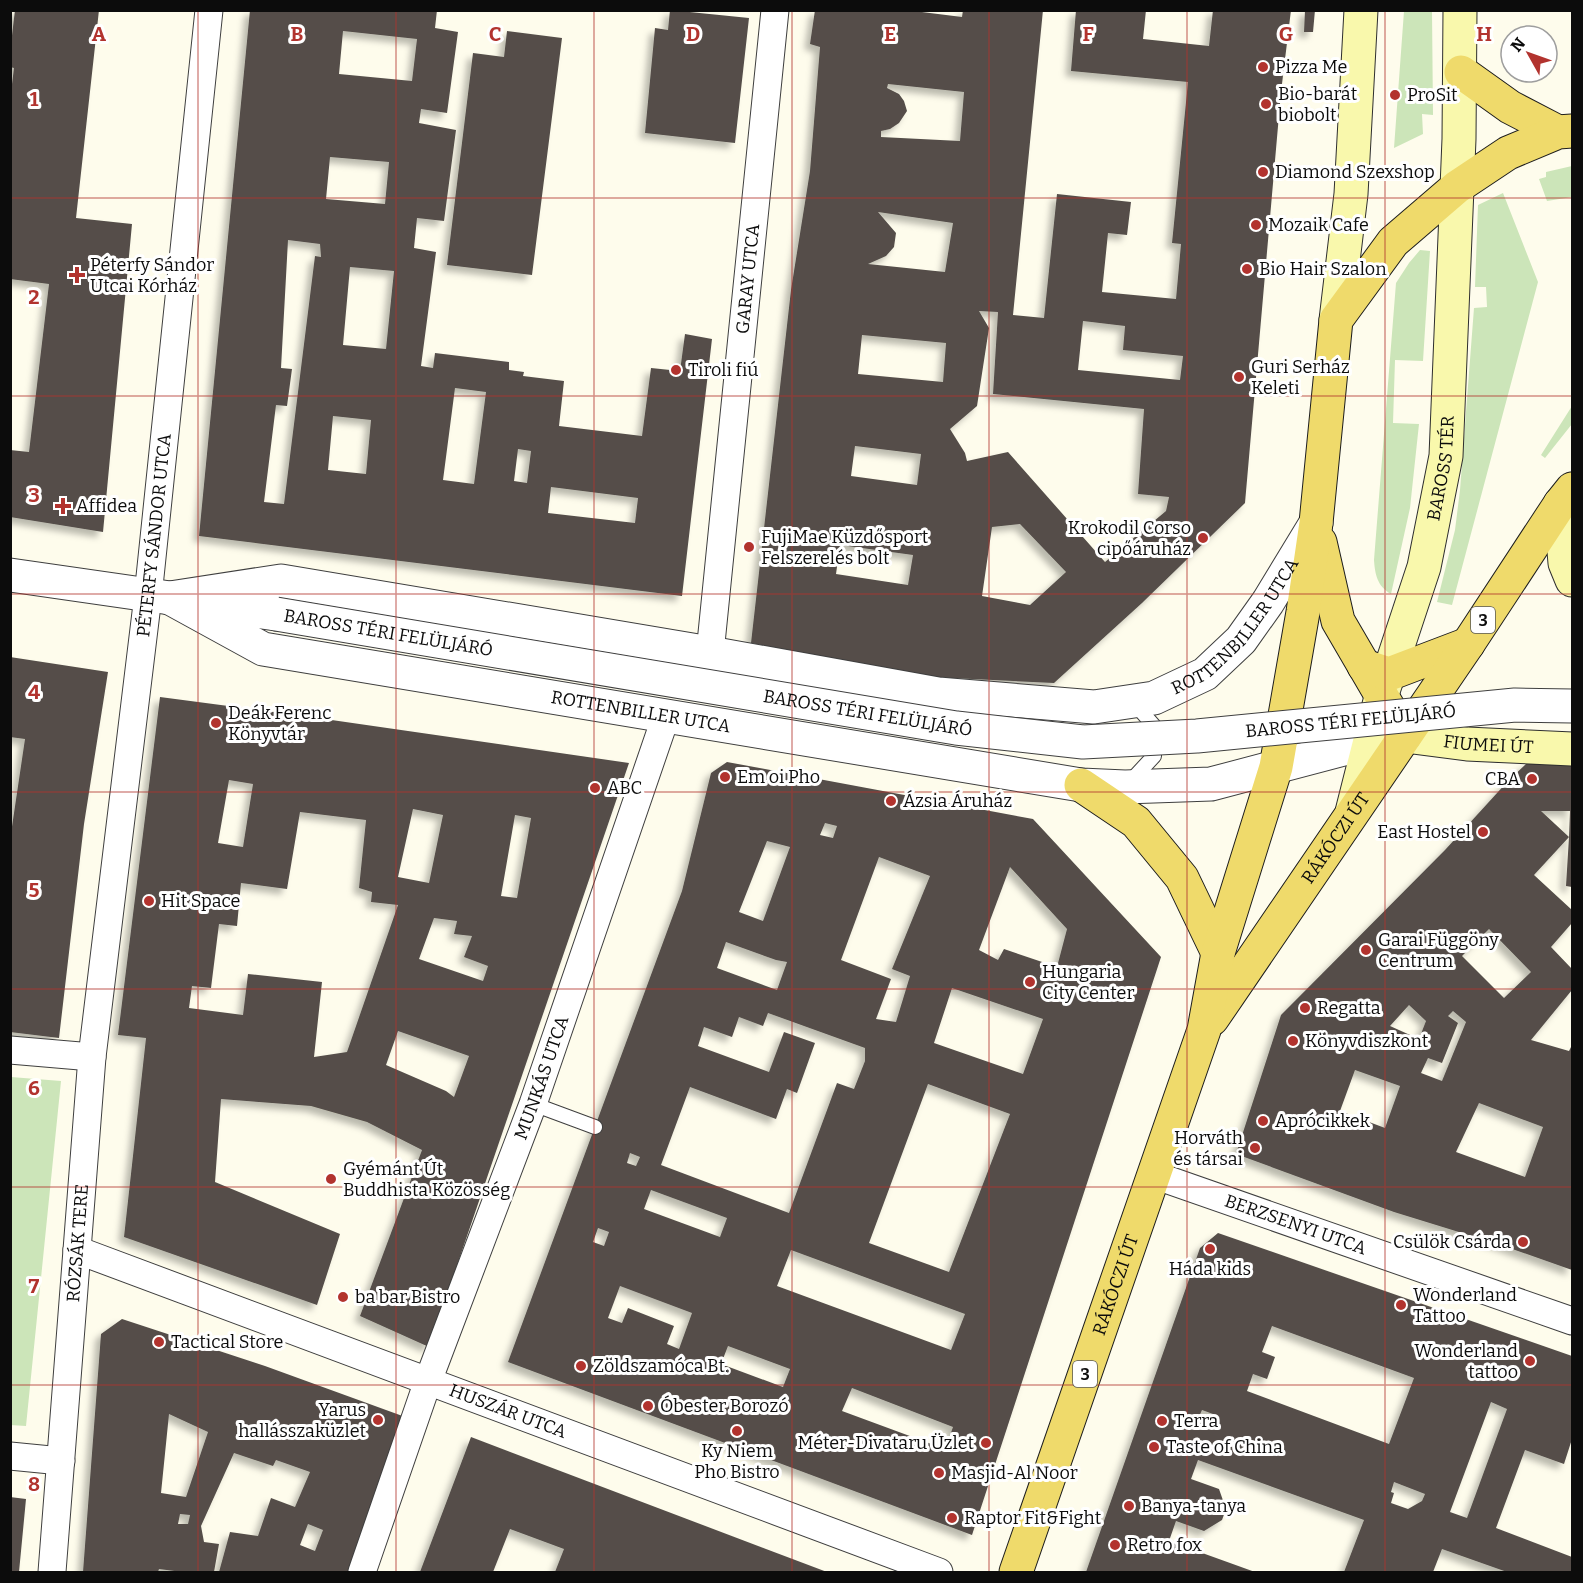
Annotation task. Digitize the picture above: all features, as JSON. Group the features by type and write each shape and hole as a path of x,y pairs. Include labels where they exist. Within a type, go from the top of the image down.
{"main road":[{"path":"1336,320 1350,194 1361,10"},
{"name":"BAROSS TÉR","path":"1352,813 1370,742 1378,679 1424,567 1446,456 1461,72 1460,10"},
{"path":"1461,72 1510,107 1565,132"},
{"path":"1336,320 1393,242 1457,187 1508,153 1565,132"},
{"name":"3","path":"1218,953 1276,766 1316,523 1336,320"},
{"path":"1566,497 1565,563 1572,580"},
{"name":"3","path":"1406,736 1566,497"},
{"path":"1316,523 1338,621 1378,679 1406,736"},
{"path":"1378,679 1468,644"},
{"name":"FIUMEI ÚT","path":"1406,736 1467,744 1572,749"},
{"name":"RÁKÓCZI ÚT","path":"1204,1030 1406,736"},
{"path":"1081,785 1136,822 1182,878 1218,953"},
{"name":"RÁKÓCZI ÚT","path":"1016,1572 1204,1030 1218,953"}],"street":[{"name":"PÉTERFY SÁNDOR UTCA","path":"92,1057 159,597 209,10"},
{"name":"GARAY UTCA","path":"710,653 775,10"},
{"name":"ROTTENBILLER UTCA","path":"10,575 159,597 281,580 938,694 1094,707 1155,698 1204,674 1240,640 1268,602 1316,523"},
{"name":"ROTTENBILLER UTCA","path":"159,597 263,649 1081,785 1125,787 1211,784 1276,766"},
{"name":"BAROSS TÉRI FELÜLJÁRÓ","path":"159,597 276,614 956,728 1083,742 1197,736 1515,705 1572,706"},
{"name":"MUNKÁS UTCA","path":"362,1572 428,1381 533,1104 666,716"},
{"path":"1276,766 1370,742 1406,736"},
{"path":"10,1050 92,1057"},
{"name":"RÓZSÁK TERE","path":"61,1461 92,1057"},
{"name":"BERZSENYI UTCA","path":"1154,1175 1572,1321"},
{"name":"HUSZÁR UTCA","path":"77,1250 939,1572"},
{"path":"10,1456 61,1461 52,1572"}],"lane":[{"path":"1125,787 1154,756 1155,727 1133,702"},
{"path":"533,1104 594,1127"}],"green space":[{"path":"1404,11 1432,11 1433,115 1422,114 1423,134 1394,148"},
{"path":"1572,166 1572,197 1547,201 1539,179 1546,177 1546,172"},
{"path":"1503,193 1538,282 1452,605 1437,602 1455,530 1474,308 1487,307 1486,287 1475,287 1478,205"},
{"path":"1420,250 1430,251 1423,361 1395,360 1393,423 1419,424 1410,508 1391,594 1378,579 1374,560 1396,283"},
{"path":"1572,406 1572,424 1545,458 1541,455"},
{"path":"11,1077 61,1081 26,1426 10,1425"}],"building":[{"name":"Péterfy Sándor Utcai Kórház","path":"15,10 99,10 76,218 132,224 103,532 10,517 10,450 29,452 49,284 10,279 10,100 14,68 10,67 10,52"},
{"path":"250,10 437,10 435,28 458,32 447,113 421,109 419,123 456,130 444,221 417,218 414,248 436,252 421,366 433,368 435,353 509,362 509,370 524,372 523,376 564,381 559,426 642,436 651,368 680,371 685,334 712,339 682,596 199,536","holes":["343,31 417,39 412,81 339,74","330,157 389,162 385,204 326,199","288,240 320,244 321,257 315,256 284,504 264,502 276,405 287,406 292,369 281,368","350,267 394,271 386,349 343,345","455,388 486,392 474,484 443,480","333,416 371,420 366,474 328,470","518,449 531,451 527,483 514,481","551,487 638,498 635,523 548,513"]},
{"path":"670,10 749,18 735,143 645,133 655,28 668,30"},
{"path":"815,10 906,10 962,17 963,10 1043,10 1013,315 1044,318 1057,194 1131,202 1127,235 1108,233 1102,292 1176,299 1181,244 1172,243 1188,82 1071,71 1076,10 1146,10 1143,39 1209,46 1213,10 1291,10 1281,92 1245,503 1142,603 1054,683 931,677 751,643 791,290 810,171 820,47 810,44","holes":["888,84 964,92 960,141 881,137 881,131 890,129 899,123 907,111 899,94 887,88","878,212 953,223 945,272 868,264 886,256 894,247 896,233","979,311 998,312 993,394 1144,409 1138,494 1169,497 1166,511 1105,562 1008,452 967,461 965,453 950,429 977,406 989,328","1083,321 1125,326 1123,350 1183,356 1180,380 1078,370","862,335 946,343 943,382 858,374","855,446 921,454 917,485 851,476","1020,524 1066,572 1030,605 982,596 992,527","840,545 913,555 908,585 836,574"]},
{"path":"1305,10 1315,10 1313,32 1304,32"},
{"path":"507,31 562,38 532,275 447,265 473,53 504,57"},
{"path":"10,657 108,672 84,824 59,1038 10,1032 10,840 25,739 10,737"},
{"path":"160,697 629,763 429,1347 360,1316 422,1150 367,1122 311,1106 221,1099 215,1182 340,1234 317,1305 124,1237 146,1038 118,1035","holes":["229,780 253,784 243,847 218,843","413,809 443,815 429,883 398,877","300,812 366,820 359,888 372,892 371,902 398,905 347,1052 314,1057 322,982 248,974 243,1015 189,1008 192,986 211,988 219,924 237,926 241,883 287,889","515,815 531,818 517,898 501,896","434,918 457,921 454,934 472,936 464,957 488,966 483,981 419,959","398,1031 469,1056 454,1097 446,1091 386,1065"]},
{"path":"1533,761 1572,764 1572,887 1566,886 1569,837 1534,875 1572,910 1572,923 1551,947 1572,969 1572,990 1531,1040 1569,1051 1572,1048 1572,1270 1394,1212 1236,1154 1281,1015 1445,850 1526,764","holes":["1541,811 1570,811 1569,837","1489,929 1531,972 1504,998 1462,956","1409,1005 1426,1021 1419,1039 1390,1026","1453,1011 1466,1022 1442,1081 1421,1073 1428,1058 1442,1063 1458,1023 1448,1016","1355,1070 1400,1086 1385,1128 1340,1111","1479,1103 1543,1127 1525,1177 1456,1152"]},
{"path":"727,762 1033,819 1161,957 972,1535 508,1362 682,891 711,773","holes":["825,823 837,826 833,838 820,835","767,841 790,847 763,921 739,912","879,857 930,876 892,969 910,976 896,1022 876,1019 891,979 841,960","1010,867 1067,929 1057,967 1004,949 998,960 979,950","726,942 787,962 777,990 717,968","952,988 1043,1019 1023,1074 934,1043","768,1013 865,1048 865,1061 854,1089 837,1083 789,1213 661,1165 690,1087 776,1119 787,1089 797,1093 815,1043 784,1032 769,1072 698,1046 704,1027 732,1037 739,1017 763,1026","928,1084 1010,1114 949,1272 869,1243","630,1153 640,1157 636,1166 627,1163","651,1190 727,1218 720,1237 644,1209","598,1228 609,1232 604,1246 593,1242","791,1250 965,1314 951,1350 777,1286","620,1286 692,1313 679,1349 667,1344 674,1326 628,1308 622,1323 608,1318","728,1346 790,1369 783,1387 721,1364","852,1388 953,1427 945,1449 842,1411"]},
{"path":"1218,1233 1572,1356 1572,1439 1564,1464 1525,1450 1496,1528 1572,1557 1572,1572 1507,1572 1442,1549 1433,1572 1344,1572 1364,1520 1198,1460 1191,1479 1219,1489 1226,1509 1222,1520 1204,1531 1176,1521 1169,1541 1255,1572 1086,1572 1200,1248","holes":["1272,1326 1414,1378 1389,1444 1247,1391 1253,1374 1267,1379 1275,1357 1262,1352","1491,1402 1507,1409 1467,1518 1450,1512","1202,1410 1213,1414 1209,1424 1198,1419","1394,1482 1425,1494 1422,1501 1408,1509 1391,1503 1394,1493 1391,1492"]},
{"path":"122,1319 265,1366 408,1418 353,1572 219,1572 230,1532 258,1536 271,1498 295,1507 310,1472 276,1460 273,1466 234,1453 201,1526 204,1542 219,1544 214,1572 159,1569 158,1572 83,1572 101,1334","holes":["169,1414 208,1432 186,1497 161,1493","180,1514 190,1515 188,1524 178,1524","308,1524 323,1530 315,1551 300,1545"]},
{"path":"471,1437 827,1572 555,1572 564,1549 510,1529 493,1572 420,1572"},
{"path":"10,1497 26,1499 19,1572 10,1572"}],"place":[{"name":"Pizza Me","path":"1263,67"},
{"name":"ProSit","path":"1395,95"},
{"name":"Bio-barát biobolt","path":"1266,104"},
{"name":"Diamond Szexshop","path":"1263,172"},
{"name":"Mozaik Cafe","path":"1256,225"},
{"name":"Bio Hair Szalon","path":"1247,269"},
{"name":"Péterfy Sándor Utcai Kórház","path":"77,275"},
{"name":"Tiroli fiú","path":"676,370"},
{"name":"Guri Serház Keleti","path":"1239,377"},
{"name":"Affidea","path":"63,506"},
{"name":"Krokodil Corso cipőáruház","path":"1203,538"},
{"name":"FujiMae Küzdősport Felszerelés bolt","path":"749,547"},
{"name":"Deák Ferenc Könyvtár","path":"216,723"},
{"name":"Em oi Pho","path":"725,777"},
{"name":"CBA","path":"1532,779"},
{"name":"ABC","path":"595,788"},
{"name":"Ázsia Áruház","path":"891,801"},
{"name":"East Hostel","path":"1483,832"},
{"name":"Hit Space","path":"149,901"},
{"name":"Garai Függöny Centrum","path":"1366,950"},
{"name":"Hungaria City Center","path":"1030,982"},
{"name":"Regatta","path":"1305,1008"},
{"name":"Könyvdiszkont","path":"1293,1041"},
{"name":"Aprócikkek","path":"1263,1121"},
{"name":"Horváth és társai","path":"1255,1148"},
{"name":"Gyémánt Út Buddhista Közösség","path":"331,1179"},
{"name":"Csülök Csárda","path":"1523,1242"},
{"name":"Háda kids","path":"1210,1249"},
{"name":"ba bar Bistro","path":"343,1297"},
{"name":"Wonderland Tattoo","path":"1401,1305"},
{"name":"Tactical Store","path":"159,1342"},
{"name":"Wonderland tattoo","path":"1530,1361"},
{"name":"Zöldszamóca Bt.","path":"581,1366"},
{"name":"Óbester Borozó","path":"648,1406"},
{"name":"Yarus hallásszaküzlet","path":"378,1420"},
{"name":"Terra","path":"1162,1421"},
{"name":"Ky Niem Pho Bistro","path":"737,1431"},
{"name":"Méter-Divataru Üzlet","path":"986,1443"},
{"name":"Taste of China","path":"1154,1447"},
{"name":"Masjid-Al Noor","path":"939,1473"},
{"name":"Banya-tanya","path":"1129,1506"},
{"name":"Raptor Fit&Fight","path":"952,1518"},
{"name":"Retro fox","path":"1115,1545"}]}
